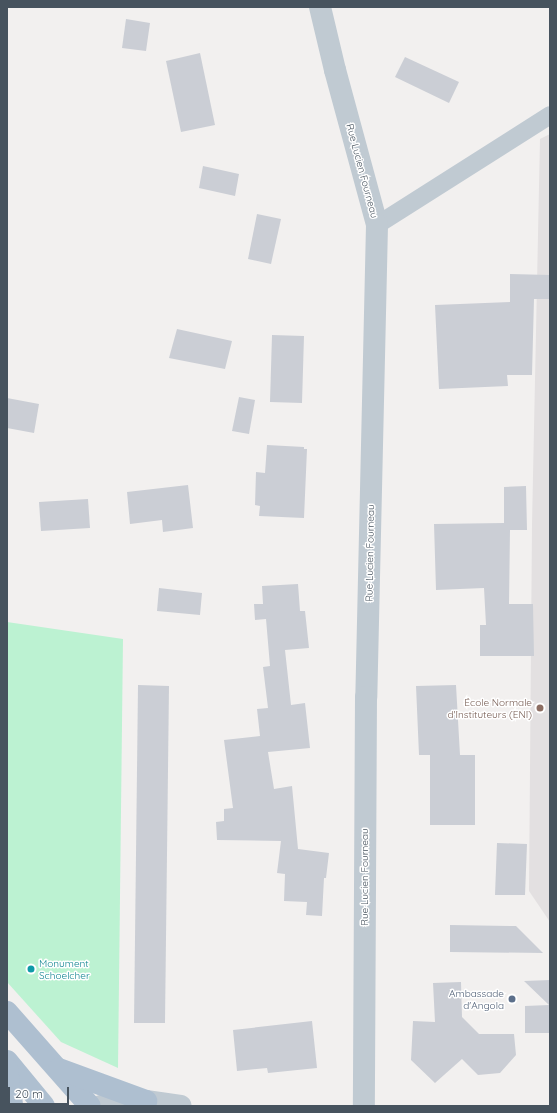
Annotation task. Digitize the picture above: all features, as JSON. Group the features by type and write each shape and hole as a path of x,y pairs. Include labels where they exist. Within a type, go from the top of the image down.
{"main road":[{"path":"7,1012 90,1106"},
{"path":"7,1061 44,1106"},
{"path":"56,1067 146,1101"},
{"path":"7,1069 12,1106"}],"street":[{"name":"Rue Lucien Fourneau","path":"320,7 335,70 377,224 366,697 364,1106"},
{"path":"377,224 550,115"},
{"path":"101,1106 146,1101 181,1106"}],"shaded area":[{"path":"550,134 550,922 529,891 532,525 540,139"}],"green space":[{"path":"7,622 123,639 118,1068 61,1042 7,982"}],"building":[{"path":"126,19 150,23 146,51 122,48"},
{"path":"200,53 215,125 181,132 166,61"},
{"path":"405,57 459,82 449,103 395,77"},
{"path":"203,166 239,174 235,196 199,188"},
{"path":"257,214 281,219 271,264 248,259"},
{"path":"510,274 550,275 550,299 534,299 532,375 507,375 508,386 439,389 435,305 510,302"},
{"path":"177,329 232,341 225,369 169,358"},
{"path":"272,335 304,336 302,403 270,402"},
{"path":"239,397 255,400 249,434 232,431"},
{"path":"7,398 39,404 34,433 7,428"},
{"path":"267,445 304,447 304,449 307,449 304,518 259,516 260,506 255,505 256,472 265,473"},
{"path":"188,485 193,528 163,532 162,520 130,524 127,492"},
{"path":"526,486 527,530 510,530 509,604 533,604 534,656 480,656 480,625 486,625 484,588 436,590 434,524 504,523 504,487"},
{"path":"88,499 90,528 41,531 39,502"},
{"path":"298,584 300,611 305,611 309,648 285,650 291,705 305,703 310,748 268,752 274,789 292,786 298,849 329,853 326,878 324,878 322,916 306,915 307,902 284,901 285,874 277,873 281,841 217,840 216,822 224,821 224,809 233,808 224,740 260,736 257,709 268,708 263,667 270,666 266,619 255,620 254,604 263,604 262,586"},
{"path":"159,588 202,593 200,615 157,611"},
{"path":"138,685 169,686 165,1023 134,1023"},
{"path":"456,685 460,755 475,755 475,825 430,825 430,755 419,755 416,686"},
{"path":"497,843 527,844 525,895 495,895"},
{"path":"450,925 516,926 543,953 450,952"},
{"path":"550,980 550,1033 525,1033 525,1006 549,1005 524,981"},
{"path":"461,982 462,1017 479,1034 514,1034 516,1055 500,1073 478,1075 462,1059 435,1083 411,1060 413,1021 435,1022 433,983"},
{"path":"312,1021 317,1068 268,1073 267,1068 237,1071 233,1030"}],"place":[{"name":"École Normale d'Instituteurs (ENI)","path":"540,708"},
{"name":"Monument Schoelcher","path":"31,969"},
{"name":"Ambassade d'Angola","path":"512,999"}]}
